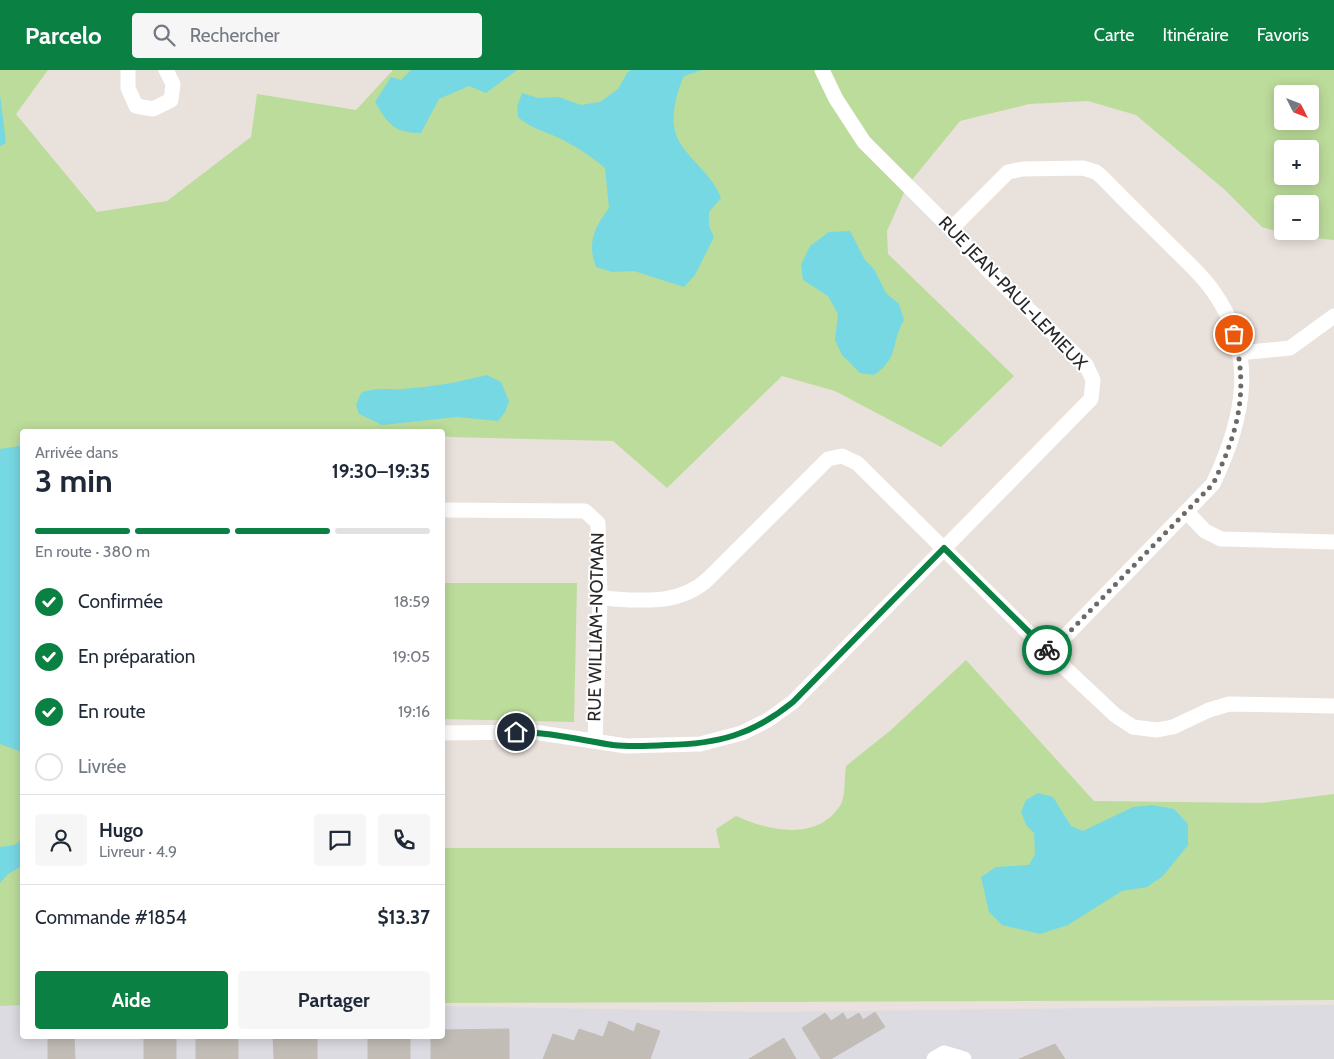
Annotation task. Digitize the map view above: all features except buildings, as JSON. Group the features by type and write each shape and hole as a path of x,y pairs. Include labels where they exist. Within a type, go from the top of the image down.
{"street":[{"path":"128,70 128,88 136,106 153,109 170,100 173,84 166,70"},
{"name":"RUE JEAN-PAUL-LEMIEUX","path":"445,733 534,732 626,746 700,744 728,739 756,727 793,702 1091,399 1094,386 1086,365 987,269 951,229 864,142 836,99 822,70"},
{"path":"951,229 1008,172 1022,169 1090,169 1102,176 1203,278 1225,311 1239,353 1242,380 1241,401 1231,443 1213,484 1049,653"},
{"path":"1239,353 1290,348 1334,316"},
{"path":"600,598 664,600 688,594 708,579 828,460 842,456 852,460 944,548 1049,653 1115,715 1133,727 1144,730 1173,727 1209,710 1229,704 1334,706"},
{"name":"RUE WILLIAM-NOTMAN","path":"445,510 585,511 598,523 600,598 594,741"},
{"path":"1187,512 1205,531 1221,539 1334,542"},
{"path":"934,1059 944,1053 964,1058"}],"shaded area":[{"path":"0,1000 20,1000 20,1039 445,1039 445,1006 770,1012 1334,1005 1334,1059 0,1059"}],"green space":[{"path":"0,70 48,70 16,114 97,212 167,201 251,137 257,94 356,110 393,70 1334,70 1334,240 1319,239 1319,195 1274,195 1274,231 1262,227 1225,190 1136,115 1088,101 1029,104 960,121 907,186 887,231 888,254 1014,376 941,447 835,391 782,376 667,488 613,441 450,437 445,436 445,429 20,429 20,1005 0,1006"},
{"path":"445,583 577,583 574,722 445,719"},
{"path":"966,660 1094,801 1261,803 1334,794 1334,1000 445,1003 445,848 720,848 716,829 736,816 777,829 807,828 820,824 831,816 841,804 844,796 846,766 891,730"}],"water":[{"path":"411,70 517,70 486,93 469,86 439,99 421,133 412,133 393,126 375,102 391,77 401,80"},
{"path":"631,70 702,70 684,76 675,102 675,130 682,146 709,177 721,198 709,212 709,226 714,237 695,275 684,287 634,271 612,272 596,267 592,243 599,222 609,208 605,168 577,148 532,127 518,117 517,107 522,93 538,98 559,97 581,105 600,102 618,89 627,73"},
{"path":"0,95 6,143 0,146"},
{"path":"850,231 865,260 874,269 886,293 899,304 904,320 892,355 888,362 874,375 860,373 842,355 835,340 838,314 828,296 803,280 801,265 810,246 829,232"},
{"path":"487,375 501,382 509,401 505,412 498,421 457,417 382,425 359,414 356,405 361,393 366,391 435,386"},
{"path":"20,446 20,751 0,744 0,449"},
{"path":"1038,793 1053,797 1071,826 1083,831 1133,807 1153,805 1174,809 1188,824 1188,845 1163,876 1147,887 1122,891 1068,925 1040,934 1002,925 989,912 981,877 996,867 1029,865 1035,854 1034,833 1026,825 1021,812 1026,800"},
{"path":"20,841 20,867 8,874 0,883 0,847 14,845"}],"way so far":[{"path":"1047,650 1049,653 1213,484 1228,452 1237,425 1241,401 1241,366 1234,334"}],"route":[{"path":"516,732 554,733 626,746 700,744 728,739 742,734 781,712 793,702 944,548 1047,650"}]}
